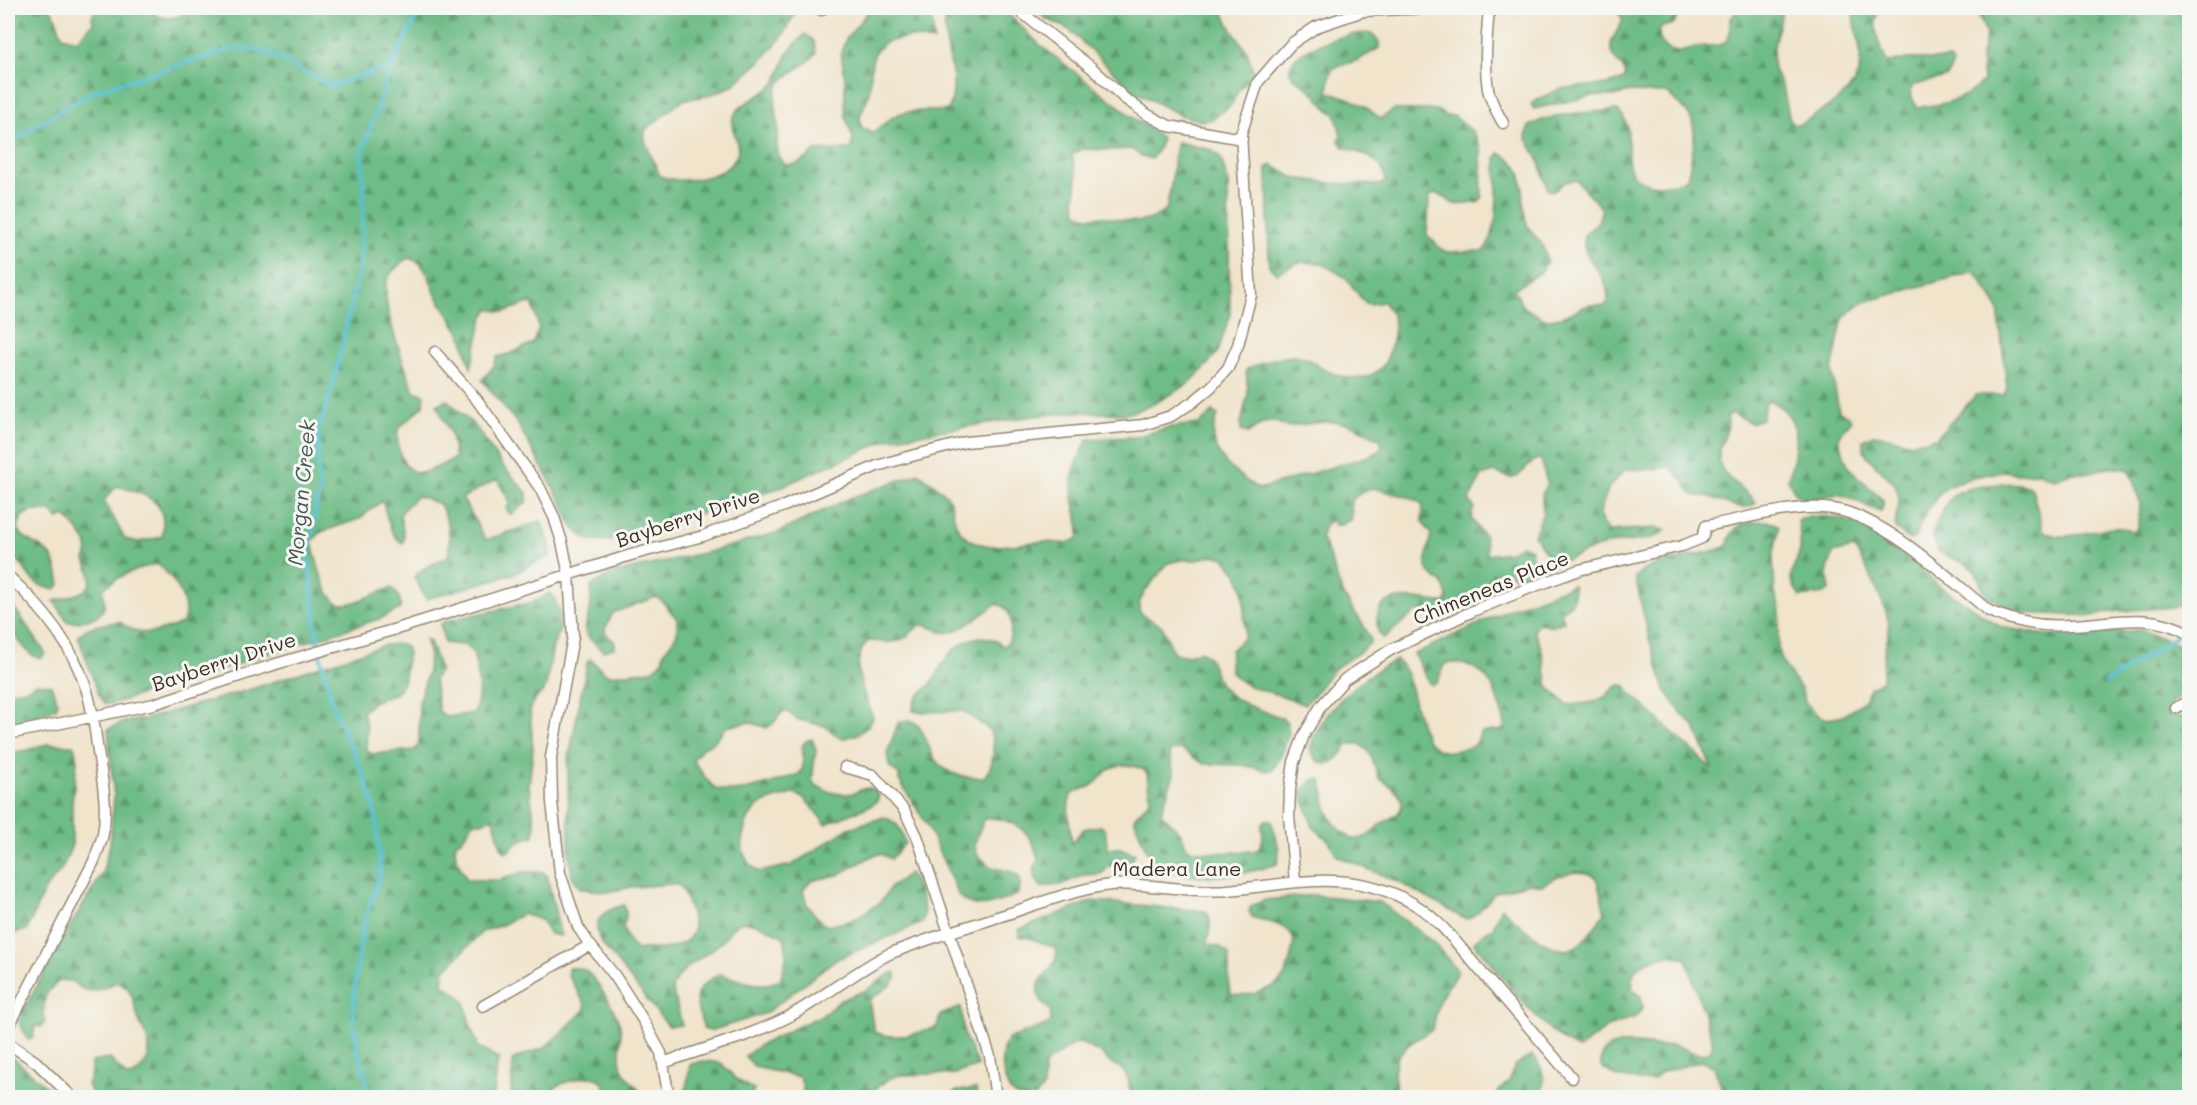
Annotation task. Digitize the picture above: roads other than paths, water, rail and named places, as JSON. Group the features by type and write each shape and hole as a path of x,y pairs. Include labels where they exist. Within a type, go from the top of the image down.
{"street":[{"path":"1016,8 1092,68 1124,98 1148,115 1169,126 1242,139 1258,82 1291,44 1316,27 1347,15 1363,11 1430,8"},
{"path":"1489,8 1486,67 1488,90 1493,106 1503,123"},
{"name":"Bayberry Drive","path":"8,734 154,704 276,664 631,555 703,537 834,486 877,466 904,458 966,442 1143,425 1171,416 1211,387 1228,368 1238,345 1251,295 1242,139"},
{"path":"435,352 477,400 540,488 556,526 569,575 573,637 551,758 552,802 560,873 578,927 615,976 661,1053 669,1098"},
{"name":"Chimeneas Place","path":"1295,882 1289,816 1294,762 1304,735 1321,706 1345,679 1392,649 1475,610 1579,570 1682,546 1702,538 1706,526 1789,510 1825,508 1834,510 1868,520 1882,528 1989,611 2006,618 2021,623 2055,625 2147,619 2164,622 2190,634"},
{"path":"8,576 48,618 64,641 86,687 103,784 105,816 103,835 94,861 8,1028"},
{"path":"2176,708 2190,700"},
{"path":"845,767 873,775 904,810 917,836 990,1056 996,1098"},
{"name":"Madera Lane","path":"663,1063 766,1027 789,1016 871,963 908,947 1061,896 1097,887 1131,885 1209,891 1340,880 1360,883 1416,905 1447,932 1572,1078"},
{"path":"483,1006 590,945"},
{"path":"8,1042 36,1062 73,1098"}],"waterway":[{"name":"Morgan Creek","path":"8,142 94,91 236,48 267,52 331,86 392,66 415,20 415,8"},
{"name":"Morgan Creek","path":"372,1098 357,1049 353,1022 354,989 363,926 380,873 377,825 366,781 334,709 319,650 308,555 320,487 319,428 335,377 360,265 364,189 361,155 392,66"},
{"path":"2106,683 2190,627"}]}
